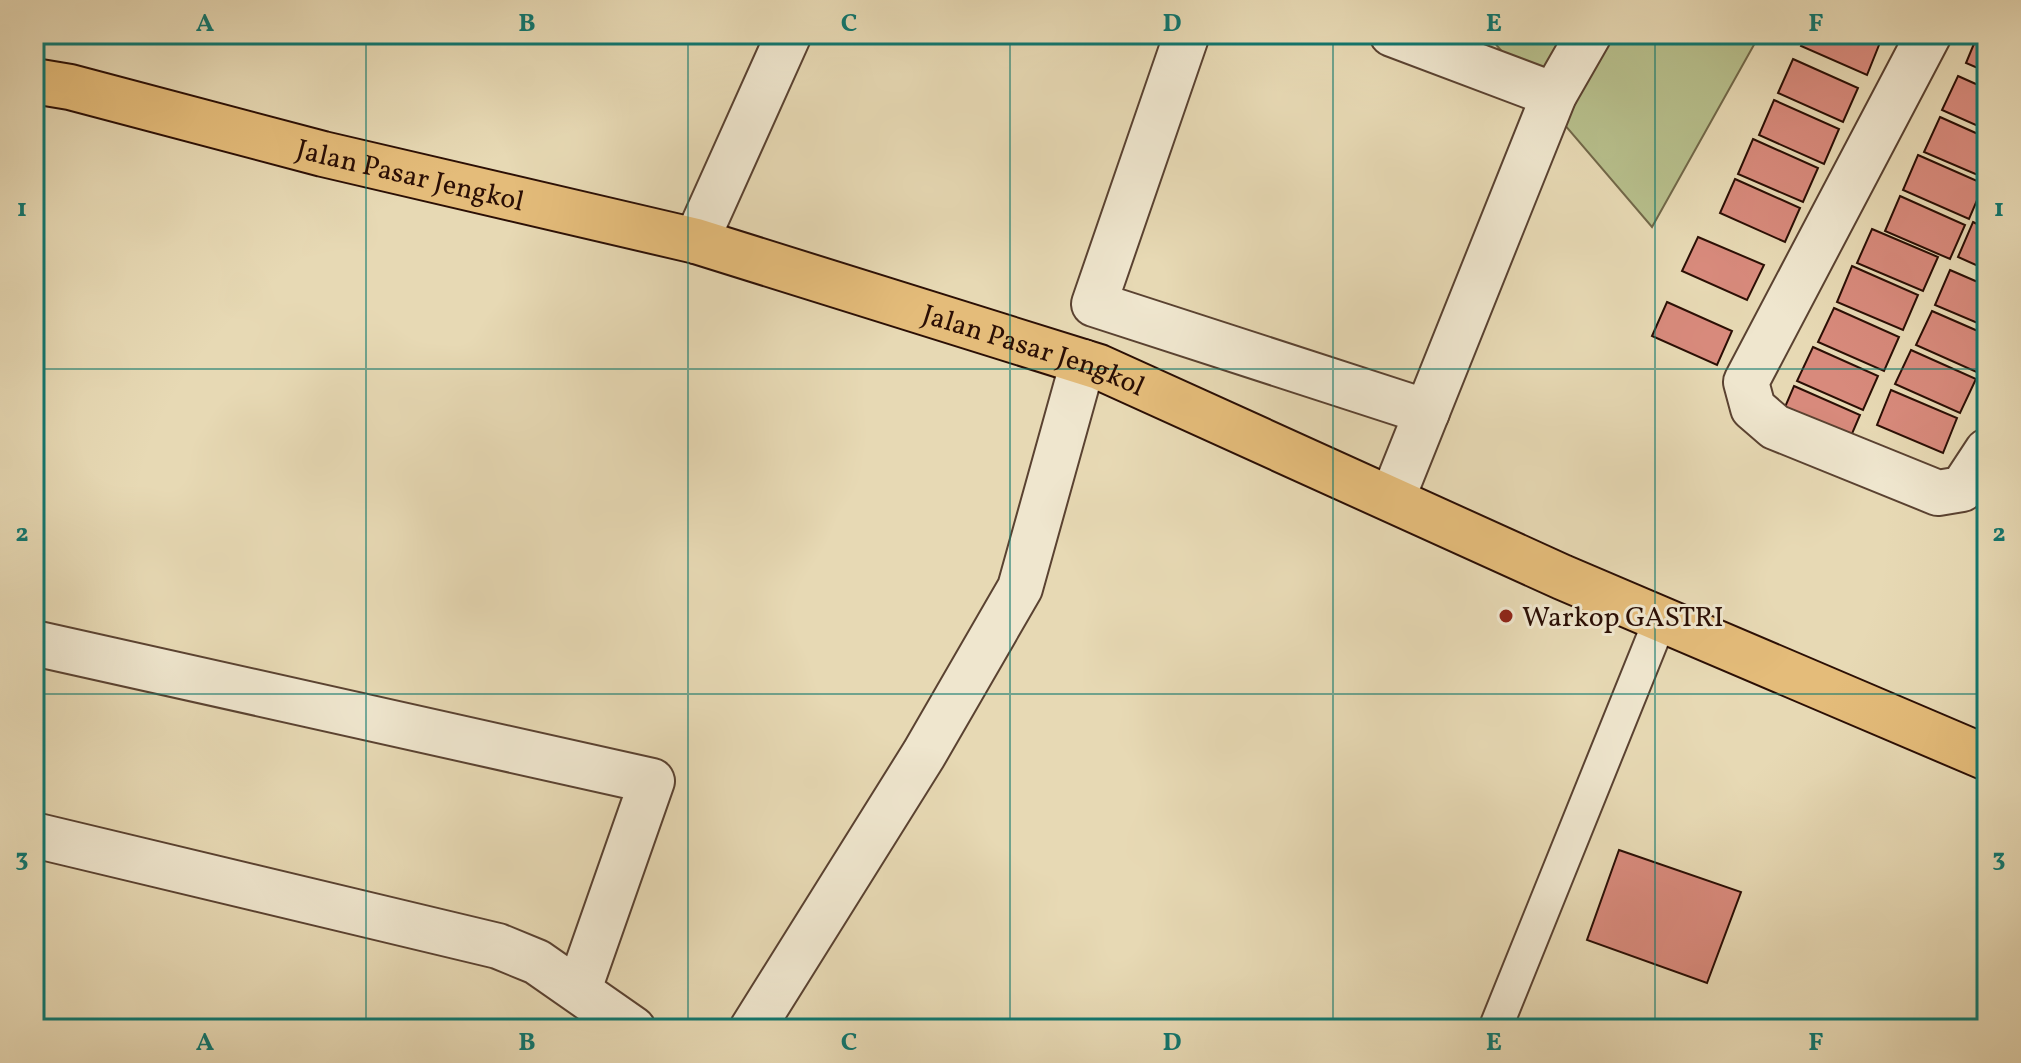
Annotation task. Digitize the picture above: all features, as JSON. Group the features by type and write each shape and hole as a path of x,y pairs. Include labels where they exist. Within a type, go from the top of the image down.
{"main road":[{"name":"Jalan Pasar Jengkol","path":"34,81 70,87 323,154 696,241 1083,362 1562,577 1987,758"}],"street":[{"path":"696,241 789,34"},
{"path":"1187,34 1094,304 1427,412"},
{"path":"1392,34 1554,95"},
{"path":"1392,499 1554,95 1589,34"},
{"path":"1929,34 1746,382 1753,408 1775,427 1938,493 1962,489 1987,451"},
{"path":"752,1029 924,754 1020,588 1083,362"},
{"path":"34,643 652,781 579,989"},
{"path":"34,835 498,946 537,962 633,1029"}],"lane":[{"path":"1495,1029 1661,618"}],"green space":[{"path":"1487,34 1760,34 1652,227"}],"building":[{"path":"1806,34 1868,34 1881,40 1867,75 1801,46"},
{"path":"1978,34 1987,34 1987,72 1966,63"},
{"path":"1793,59 1858,88 1843,122 1778,93"},
{"path":"1958,76 1987,89 1987,130 1942,110"},
{"path":"1774,100 1839,129 1824,164 1759,135"},
{"path":"1940,117 1987,138 1987,179 1924,152"},
{"path":"1753,139 1818,168 1803,202 1738,174"},
{"path":"1918,155 1984,184 1969,219 1903,190"},
{"path":"1735,179 1800,208 1785,242 1720,213"},
{"path":"1900,196 1965,225 1950,259 1885,231"},
{"path":"1973,222 1987,229 1987,270 1958,257"},
{"path":"1872,229 1938,257 1923,291 1857,263"},
{"path":"1698,237 1764,265 1747,300 1682,271"},
{"path":"1852,266 1918,295 1903,330 1837,302"},
{"path":"1950,270 1987,286 1987,327 1935,305"},
{"path":"1667,302 1732,331 1717,365 1652,336"},
{"path":"1834,308 1899,337 1884,371 1818,342"},
{"path":"1932,311 1987,335 1987,362 1981,374 1916,345"},
{"path":"1813,347 1878,376 1863,410 1797,381"},
{"path":"1911,350 1976,379 1960,413 1895,384"},
{"path":"1794,386 1860,415 1845,450 1779,421"},
{"path":"1891,390 1957,418 1943,453 1877,425"},
{"path":"1619,850 1741,892 1707,983 1587,940"}],"place":[{"name":"Warkop GASTRI","path":"1506,616"}]}
